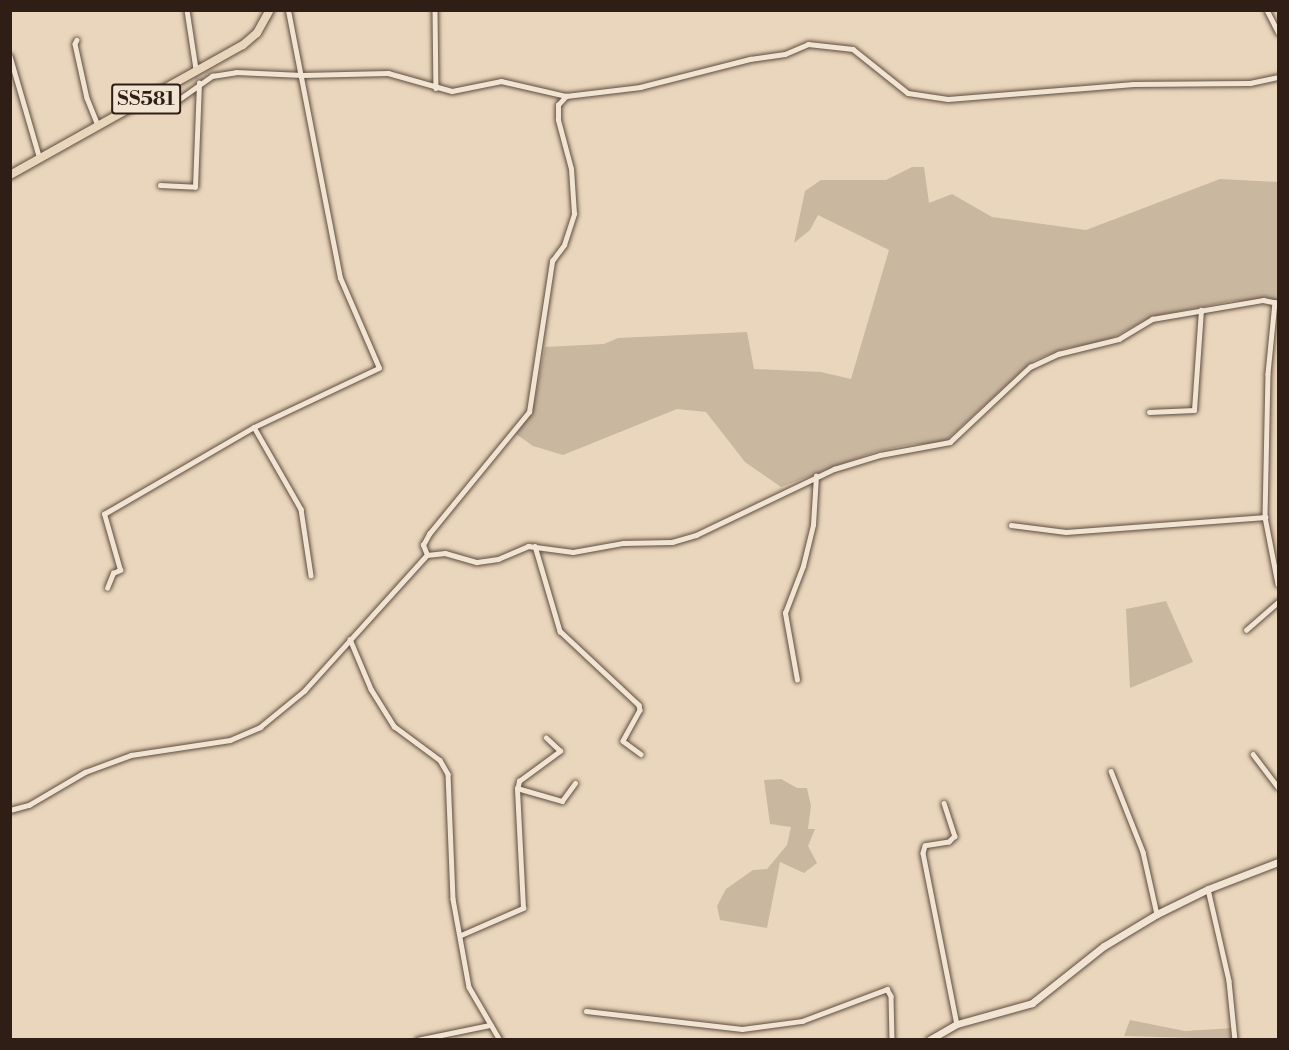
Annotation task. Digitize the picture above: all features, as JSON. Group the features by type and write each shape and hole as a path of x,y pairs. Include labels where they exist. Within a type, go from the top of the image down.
{"main road":[{"name":"SS581","path":"10,175 148,98 257,33 270,10"},
{"path":"929,1040 957,1024 1032,1003 1104,946 1157,914 1208,889 1278,862"}],"street":[{"path":"187,10 196,69"},
{"path":"107,588 113,573 120,570 104,514 254,427 379,368 340,278 288,10"},
{"path":"435,10 436,88"},
{"path":"1267,10 1278,32"},
{"path":"77,40 75,44 87,98 98,125"},
{"path":"148,98 178,100 199,83 226,72 302,75 388,73 436,88 457,91 500,81 566,96 640,87 750,59 785,54 808,44 853,49 908,93 948,99 1133,84 1250,83 1278,77"},
{"path":"10,56 40,159"},
{"path":"160,185 195,187 199,83"},
{"path":"427,555 423,545 429,534 529,412 552,261 564,244 574,214 571,169 558,120 558,105 566,96"},
{"path":"10,810 29,805 85,772 131,755 230,740 260,727 304,691 427,555 446,553 477,562 535,546 573,552 623,543 672,542 696,535 816,476 880,455 950,442 1030,367 1058,354 1119,339 1152,319 1263,300 1277,303 1268,374 1265,517 1278,584"},
{"path":"1149,412 1194,410 1201,310"},
{"path":"254,427 301,509 311,575"},
{"path":"797,680 785,613 803,566 813,525 816,476"},
{"path":"1011,525 1077,532 1265,517"},
{"path":"535,546 560,631 639,705 640,710 623,741 641,754"},
{"path":"1246,630 1278,602"},
{"path":"350,639 371,689 394,726 440,760 448,774 453,899 469,987 500,1040"},
{"path":"461,935 523,909 518,786 519,781 560,751 546,738"},
{"path":"1252,754 1278,787"},
{"path":"1111,771 1143,852 1157,914"},
{"path":"518,786 561,801 568,797 575,783"},
{"path":"944,803 955,836 949,842 926,846 923,853 957,1024"},
{"path":"1208,889 1229,981 1235,1040"},
{"path":"586,1011 742,1029 802,1021 887,989 891,996 892,1040"},
{"path":"417,1040 490,1025"}],"shaded area":[{"path":"912,167 924,167 929,203 952,194 992,217 1086,230 1220,179 1278,182 1278,301 1231,301 1151,317 1106,341 1066,348 1034,360 942,444 913,444 874,452 781,487 745,462 706,412 677,409 563,455 533,446 516,434 534,404 545,347 604,344 618,338 747,332 754,369 821,372 851,379 889,250 818,215 810,230 794,243 805,191 821,180 886,180"},
{"path":"1166,601 1193,662 1130,688 1126,609"},
{"path":"781,779 797,788 807,788 811,806 808,829 815,829 808,846 817,863 804,873 780,862 767,928 720,920 717,906 726,889 753,870 767,869 787,845 791,827 770,824 764,780"},
{"path":"1130,1020 1185,1031 1234,1028 1233,1039 1124,1036"}]}
